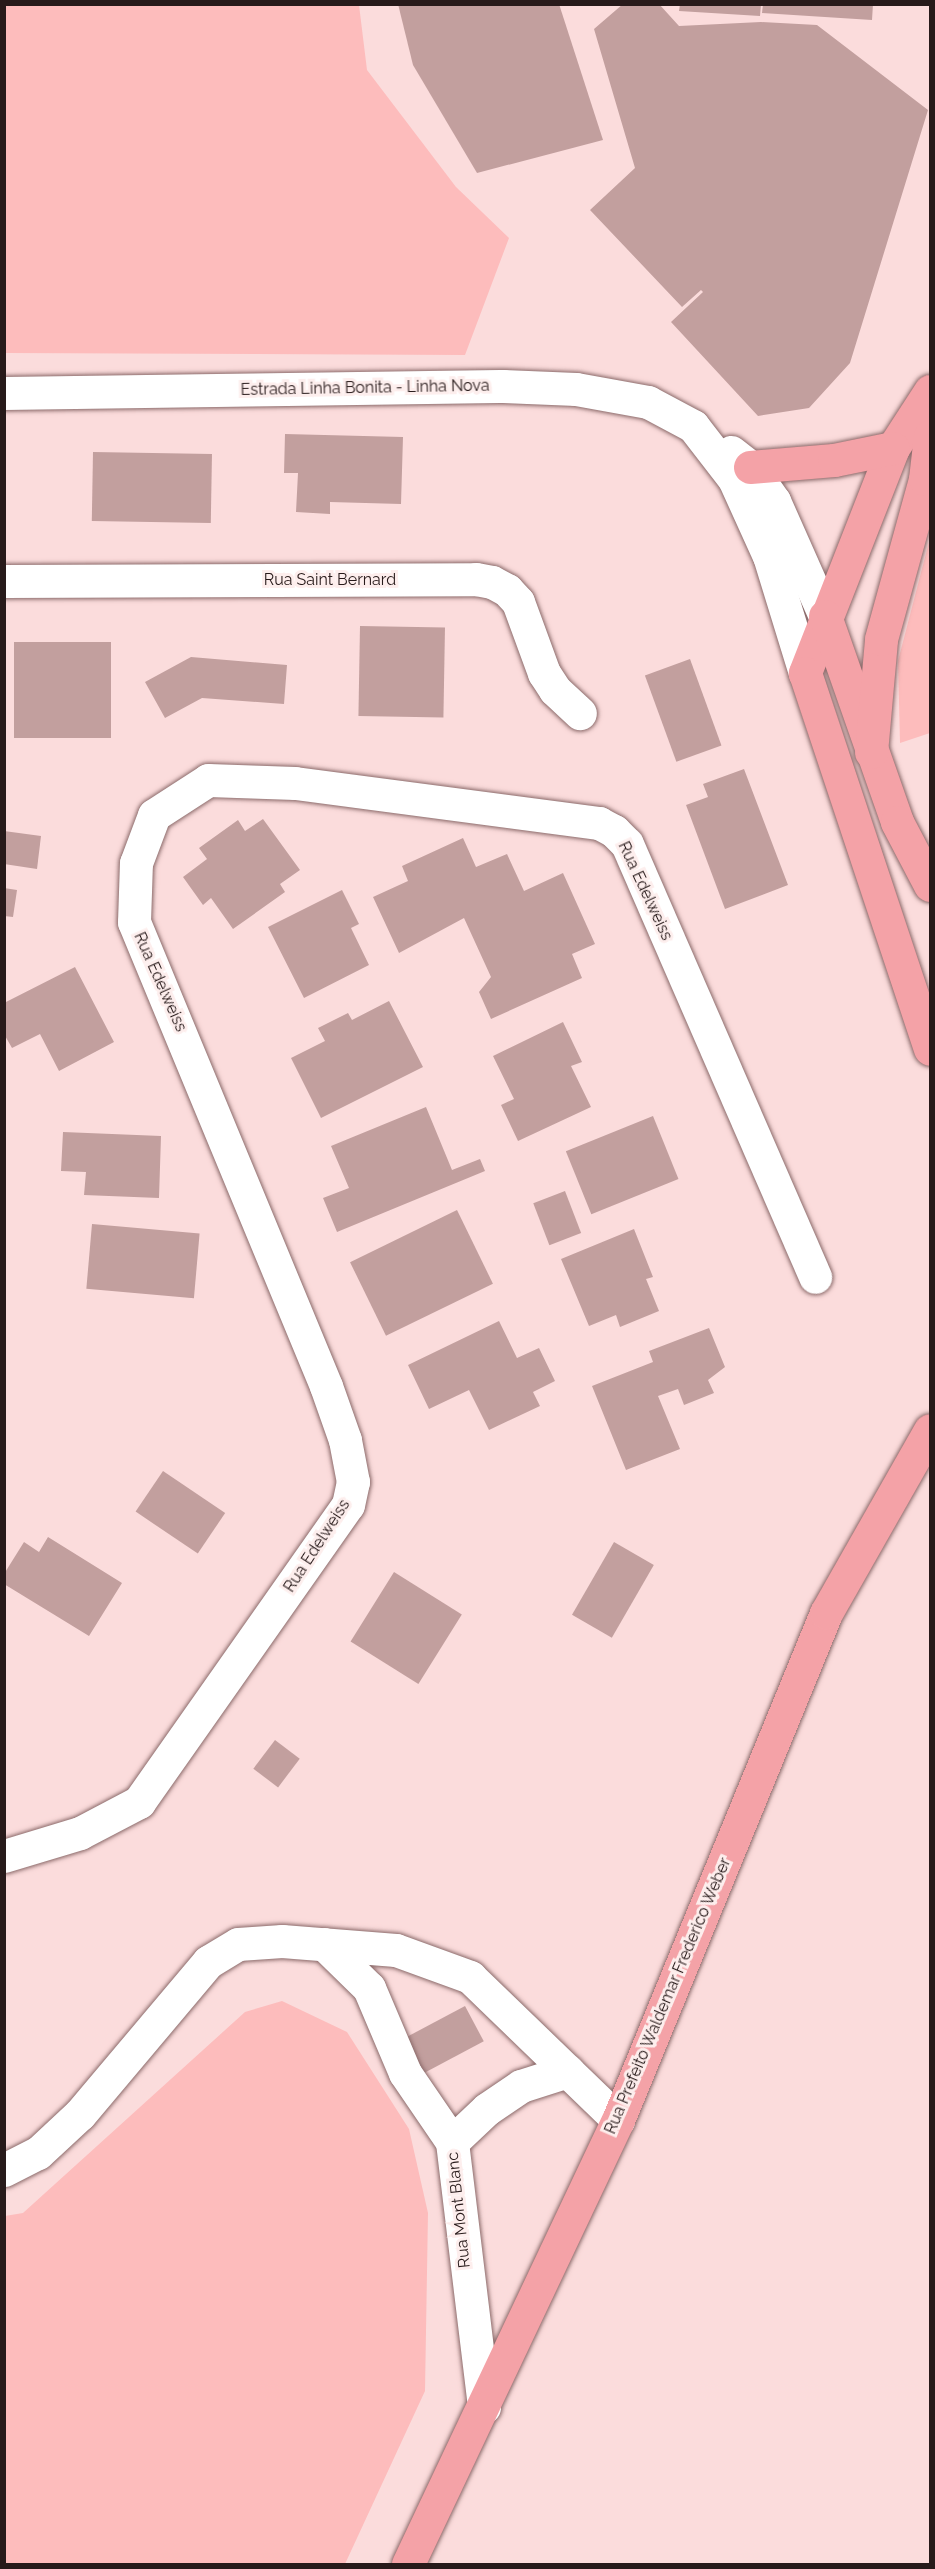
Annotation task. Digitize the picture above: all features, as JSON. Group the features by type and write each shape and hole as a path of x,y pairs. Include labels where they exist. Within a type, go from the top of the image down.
{"main road":[{"path":"930,391 893,448 825,616 805,673 930,1049"},
{"path":"871,752 881,639 926,479 930,436"},
{"path":"750,467 834,460 893,448"},
{"path":"825,616 897,822 930,885"},
{"name":"Rua Prefeito Waldemar Frederico Weber","path":"408,2565 618,2120 826,1613 930,1430"}],"street":[{"name":"Estrada Linha Bonita - Linha Nova","path":"4,393 503,386 576,389 648,402 674,413 710,444 734,479 757,527 805,673"},
{"name":"Estrada Linha Bonita - Linha Nova","path":"710,444 735,454 750,467 774,501 825,616"},
{"name":"Rua Saint Bernard","path":"4,581 476,579 492,582 507,590 518,602 544,672 555,690 580,713"},
{"name":"Rua Edelweiss","path":"4,1856 80,1833 139,1802 348,1504 353,1482 345,1440 318,1366 134,922 136,863 154,814 208,780 295,783 599,823 614,831 627,844 815,1277"},
{"path":"4,2170 38,2153 80,2114 208,1962 238,1944 324,1944 396,1950 470,1977 618,2120"},
{"name":"Rua Mont Blanc","path":"324,1944 369,1988 405,2073 452,2142 484,2407"},
{"path":"452,2142 487,2109 521,2086 568,2071"}],"shaded area":[{"path":"5,4 359,5 367,70 456,187 509,238 465,355 5,353"},
{"path":"930,538 930,733 900,743 898,661"},
{"path":"282,2001 347,2032 409,2129 428,2213 425,2391 345,2564 5,2564 5,2216 23,2213 245,2012"}],"building":[{"path":"398,4 559,4 603,140 477,173 413,65"},
{"path":"623,4 659,4 679,26 761,22 817,25 928,110 850,363 809,408 758,416 671,322 703,292 701,290 682,307 590,210 635,168 594,29"},
{"path":"680,4 761,4 760,16 679,11"},
{"path":"763,4 873,4 872,20 762,13"},
{"path":"285,434 403,437 401,504 330,502 330,514 296,512 298,473 284,473"},
{"path":"93,452 212,454 211,523 92,521"},
{"path":"360,626 445,627 443,717 358,716"},
{"path":"14,642 111,642 111,738 14,738"},
{"path":"191,657 287,665 284,704 202,698 165,718 145,682"},
{"path":"690,659 721,745 676,762 645,675"},
{"path":"744,769 788,885 725,909 686,805 708,797 703,784"},
{"path":"263,819 300,870 280,884 285,892 233,929 211,898 203,905 183,877 207,859 199,848 238,820 245,831"},
{"path":"4,831 41,836 37,869 4,864"},
{"path":"463,838 476,867 507,854 524,891 563,873 595,944 572,954 582,978 491,1019 479,992 491,977 464,918 399,953 373,897 408,881 402,866"},
{"path":"4,888 17,890 13,917 4,916"},
{"path":"342,890 359,924 351,928 369,965 304,998 268,927"},
{"path":"75,967 114,1042 59,1071 40,1034 12,1048 4,1034 4,1003"},
{"path":"389,1001 423,1067 321,1118 291,1058 325,1041 318,1028 348,1013 352,1020"},
{"path":"563,1022 582,1062 571,1066 591,1107 518,1141 501,1105 514,1099 493,1056"},
{"path":"426,1107 452,1170 480,1159 485,1171 337,1232 323,1198 349,1188 331,1146"},
{"path":"653,1116 678,1179 591,1214 566,1151"},
{"path":"63,1132 161,1136 159,1198 84,1195 86,1172 61,1171"},
{"path":"565,1191 581,1233 549,1245 533,1203"},
{"path":"457,1210 493,1284 386,1336 350,1262"},
{"path":"92,1224 200,1233 194,1298 86,1289"},
{"path":"634,1229 653,1277 646,1279 659,1311 620,1327 616,1315 589,1326 561,1259"},
{"path":"499,1321 517,1358 539,1348 555,1381 533,1392 540,1406 489,1430 469,1390 429,1409 408,1365"},
{"path":"709,1328 725,1367 708,1380 714,1393 684,1405 678,1389 658,1396 680,1449 626,1470 592,1386 653,1362 649,1351"},
{"path":"163,1471 225,1513 198,1554 136,1512"},
{"path":"48,1537 122,1583 89,1636 4,1584 4,1574 24,1542 39,1552"},
{"path":"614,1542 654,1565 612,1638 572,1615"},
{"path":"394,1572 462,1614 418,1684 351,1642"},
{"path":"275,1740 300,1759 278,1787 253,1769"},
{"path":"465,2006 484,2041 418,2076 400,2041"}]}
